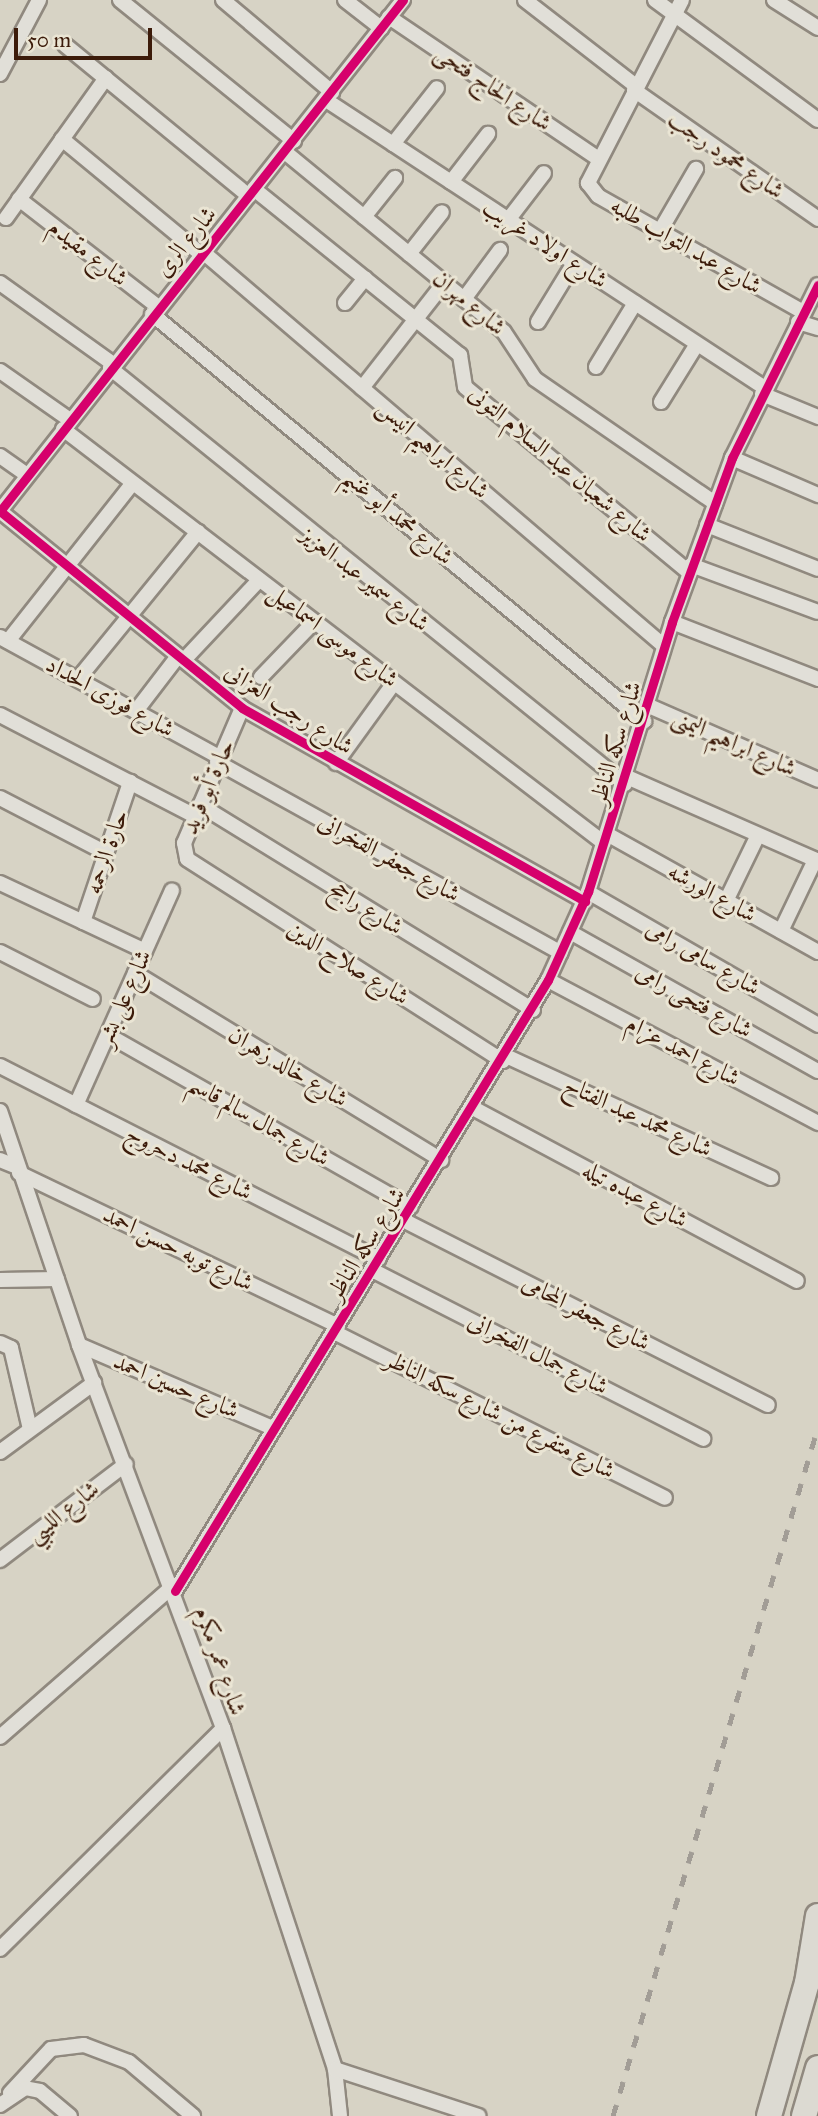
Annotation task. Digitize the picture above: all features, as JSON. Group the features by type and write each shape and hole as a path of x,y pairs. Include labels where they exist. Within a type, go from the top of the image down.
{"highway":[{"path":"769,2116 807,1983 818,1916"},
{"path":"804,2116 818,2068"}],"street":[{"path":"0,74 39,0"},
{"name":"شارع مهران","path":"120,0 290,147 364,217 514,341 535,379 715,503"},
{"name":"شارع اولاد غريب","path":"223,0 329,96 393,144 764,391 818,417"},
{"name":"شارع الحاج فتحى","path":"345,0 385,23 595,162"},
{"name":"شارع الرى","path":"0,511 155,310 290,147 403,0"},
{"name":"شارع محمود رجب","path":"525,0 635,88 818,219"},
{"path":"655,0 818,120"},
{"path":"595,162 682,0"},
{"path":"774,0 818,28"},
{"name":"شارع شعبان عبد السلام التونى","path":"65,45 416,319 465,361 465,387 690,568"},
{"path":"6,218 106,78"},
{"path":"393,144 437,88"},
{"path":"450,182 488,134"},
{"name":"شارع ابراهيم انيس","path":"62,139 202,253 664,646"},
{"name":"شارع عبد التواب طلبه","path":"595,162 592,191 818,328"},
{"path":"660,231 696,169"},
{"path":"508,220 544,173"},
{"path":"364,217 395,178"},
{"name":"شارع مقيدم","path":"19,199 155,310"},
{"path":"410,254 442,212"},
{"path":"464,299 500,250"},
{"path":"538,322 573,262"},
{"path":"345,303 365,278"},
{"name":"شارع سمير عبد العزيز","path":"0,283 112,366 626,781 817,860"},
{"path":"362,388 444,283"},
{"name":"شارع سكه الناظر","path":"0,1737 174,1589 533,1010 587,896 626,781 664,646 732,458 818,285"},
{"path":"596,367 635,303"},
{"name":"شارع محمد أبو غنيم","path":"155,310 644,721"},
{"path":"661,402 697,344"},
{"name":"شارع موسى اسماعيل","path":"0,371 133,483 394,683 606,839"},
{"path":"0,456 27,475"},
{"path":"732,458 818,495"},
{"path":"4,639 68,566 133,483"},
{"name":"شارع رجب العزانى","path":"0,511 242,708 336,763 587,896"},
{"path":"707,525 818,569"},
{"path":"78,679 198,532"},
{"path":"690,568 818,612"},
{"path":"136,711 181,658 259,580"},
{"path":"261,677 314,622"},
{"path":"672,622 818,680"},
{"name":"شارع فوزى الحداد","path":"4,639 136,711 218,760"},
{"path":"336,763 394,683"},
{"name":"شارع ابراهيم اليمنى","path":"649,706 818,780"},
{"name":"حارة أبو فريد","path":"192,865 184,851 218,760 242,708"},
{"name":"شارع راجح","path":"0,715 130,782 198,811 533,1010"},
{"name":"شارع جعفر الفخرانى","path":"218,760 561,953"},
{"name":"حارة الرحمه","path":"83,922 130,782"},
{"path":"0,798 106,853"},
{"path":"726,901 758,835"},
{"name":"شارع الورشه","path":"606,839 818,952"},
{"path":"781,931 817,860"},
{"name":"شارع صلاح الدين","path":"192,865 505,1059"},
{"path":"0,883 145,951"},
{"name":"شارع على بشر","path":"76,1105 172,890"},
{"name":"شارع سامى رامى","path":"587,896 818,1025"},
{"name":"شارع فتحى رامى","path":"570,932 818,1071"},
{"path":"0,952 93,999"},
{"name":"شارع خالد زهران","path":"135,973 441,1160"},
{"name":"شارع احمد عزام","path":"548,980 818,1123"},
{"name":"شارع جمال سالم قاسم","path":"108,1035 407,1214"},
{"name":"شارع محمد عبد الفتاح","path":"505,1059 771,1178"},
{"name":"شارع محمد دحروج","path":"0,1066 376,1264"},
{"name":"شارع عبده تيله","path":"473,1108 797,1281"},
{"name":"شارع عمر مكرم","path":"0,1111 79,1345 174,1589 223,1728 335,2068 340,2116"},
{"name":"شارع توبه حسن احمد","path":"0,1160 336,1329"},
{"name":"شارع جعفر المحامى","path":"407,1214 768,1405"},
{"name":"شارع جمال الفخرانى","path":"376,1264 703,1439"},
{"path":"0,1280 57,1279"},
{"name":"شارع متفرع من شارع سكه الناظر","path":"336,1329 665,1498"},
{"path":"0,1343 13,1354 30,1429"},
{"name":"شارع حسين احمد","path":"79,1345 273,1428"},
{"path":"0,1452 94,1383"},
{"name":"شارع الليبي","path":"0,1560 126,1464"},
{"path":"0,1950 223,1728"},
{"path":"0,2105 51,2049 84,2045 129,2062 193,2116"},
{"path":"335,2068 479,2116"},
{"path":"10,2093 40,2091 70,2116"}],"railway":[{"path":"613,2116 818,1427"}],"cycle path":[{"path":"403,0 0,511 242,708 585,901"},
{"path":"175,1591 548,980 588,892 672,622 732,458 818,285"}]}
